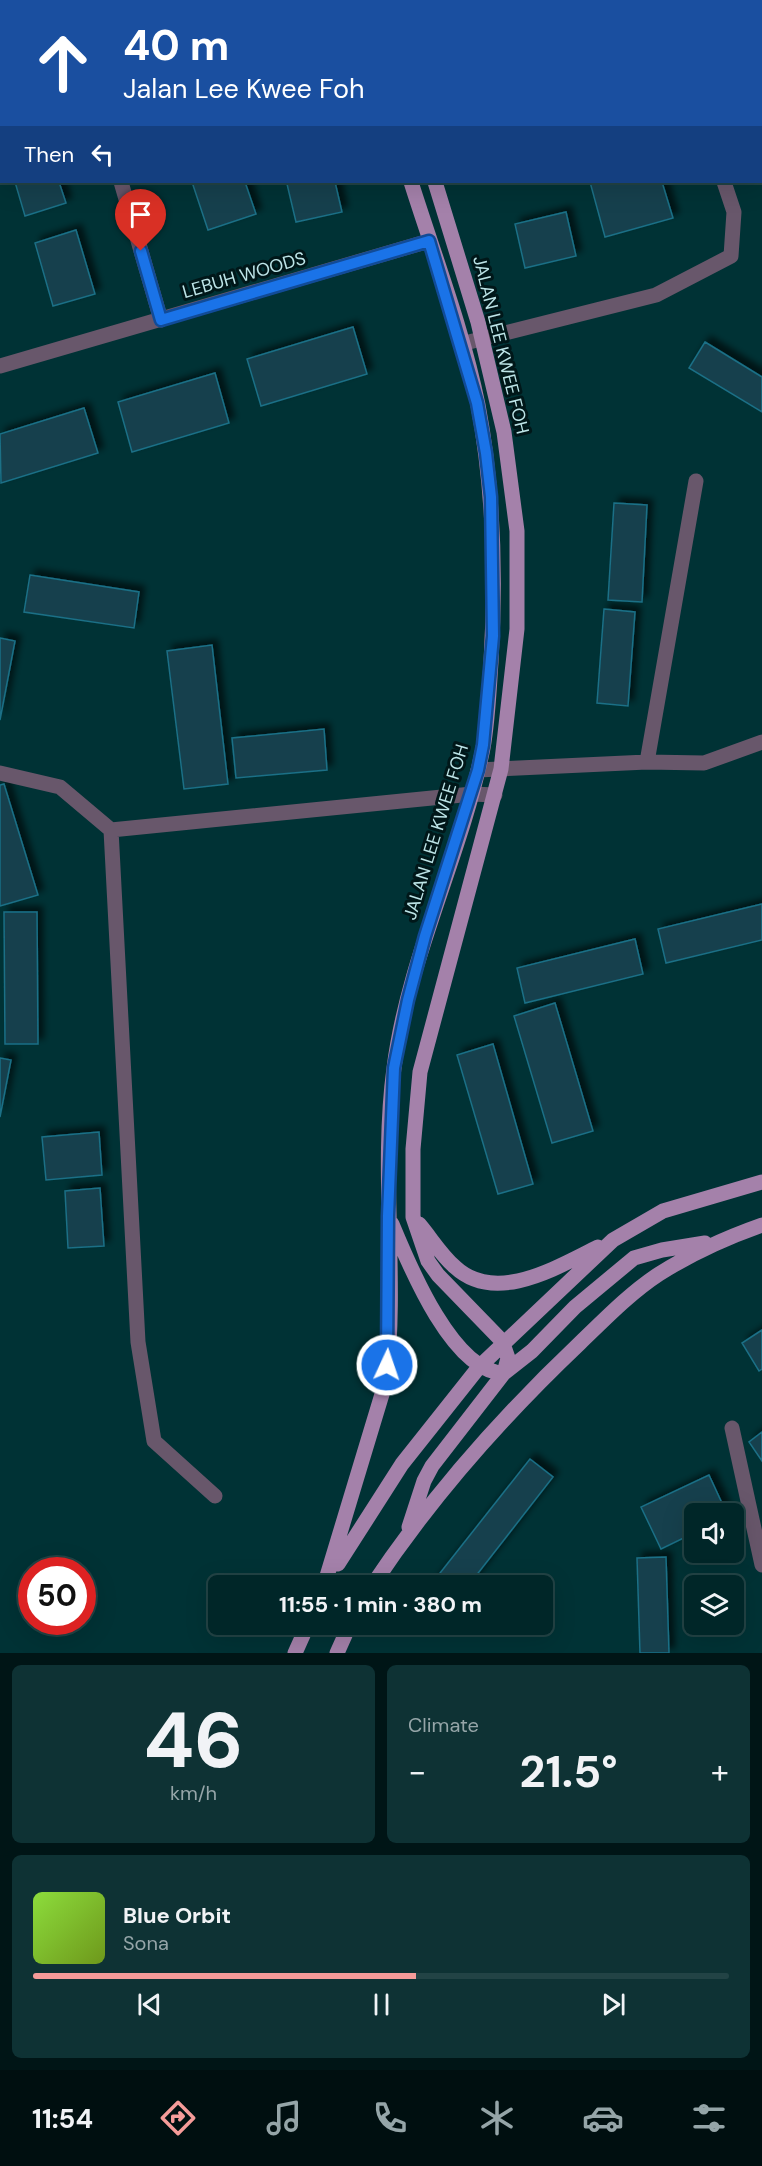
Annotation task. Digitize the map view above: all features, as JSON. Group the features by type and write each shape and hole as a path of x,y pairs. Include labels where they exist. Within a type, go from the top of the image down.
{"main road":[{"name":"JALAN LEE KWEE FOH","path":"411,183 477,403 491,497 493,636 483,745 478,770 431,915 408,1000 396,1056 390,1132 388,1216 419,1289 440,1322 478,1366"},
{"name":"JALAN LEE KWEE FOH","path":"435,183 482,339 504,432 517,531 517,628 501,769 420,1072 413,1149 413,1217 428,1261 438,1275 502,1341"},
{"path":"413,1217 455,1268 476,1280 503,1283 528,1279 613,1240 663,1211 762,1182"},
{"path":"328,1575 386,1381 389,1350 388,1216"},
{"path":"379,1575 407,1533 503,1420 624,1301 657,1275 714,1242 762,1225"},
{"path":"331,1575 345,1549 402,1464 478,1366 502,1341 613,1240"},
{"path":"407,1533 424,1481 432,1466 504,1373 532,1351 575,1307 634,1258 662,1250 714,1242"},
{"path":"502,1341 508,1358 504,1373"},
{"path":"478,1366 496,1373 504,1373"},
{"path":"295,1653 303,1635"},
{"path":"337,1653 345,1635"}],"street":[{"path":"121,183 161,320"},
{"path":"461,344 656,295 730,256 735,212 724,183"},
{"name":"LEBUH WOODS","path":"0,366 429,241"},
{"path":"647,762 696,481"},
{"path":"478,770 647,762 704,763 762,742"},
{"path":"0,773 60,787 111,830 472,794 495,795"},
{"path":"111,830 138,1342 154,1441 215,1496"},
{"path":"732,1428 762,1565"}],"building":[{"path":"15,183 59,183 66,203 25,216"},
{"path":"192,183 245,183 256,214 208,230"},
{"path":"335,183 342,212 296,222 287,184"},
{"path":"590,183 662,183 673,218 605,237"},
{"path":"566,212 576,256 525,268 515,224"},
{"path":"76,230 95,294 53,306 35,243"},
{"path":"353,327 367,374 261,406 247,359"},
{"path":"705,342 762,377 762,412 689,368"},
{"path":"215,373 229,423 132,452 118,402"},
{"path":"84,408 98,453 1,483 0,434"},
{"path":"614,503 647,505 642,602 608,600"},
{"path":"30,575 139,592 134,628 24,612"},
{"path":"604,609 635,612 628,706 597,703"},
{"path":"0,638 15,641 0,720"},
{"path":"212,645 228,784 184,789 167,651"},
{"path":"324,729 327,770 236,778 232,738"},
{"path":"4,784 38,895 0,906 0,785"},
{"path":"762,904 762,940 666,963 658,929"},
{"path":"4,912 37,912 38,1044 5,1044"},
{"path":"635,939 643,974 525,1003 517,968"},
{"path":"555,1003 593,1131 552,1143 514,1016"},
{"path":"493,1044 533,1184 498,1194 457,1055"},
{"path":"0,1058 11,1060 0,1117"},
{"path":"99,1132 102,1175 46,1180 42,1137"},
{"path":"100,1188 104,1246 68,1248 65,1191"},
{"path":"762,1330 762,1369 759,1371 742,1343"},
{"path":"762,1432 762,1461 749,1442"},
{"path":"530,1459 553,1477 477,1575 439,1575"},
{"path":"709,1475 722,1503 684,1503 684,1538 661,1549 641,1507"},
{"path":"666,1557 669,1653 640,1653 637,1558"}],"route":[{"path":"141,251 161,320 429,241 477,403 491,497 493,636 490,686 483,745 472,794 431,915 408,1000 394,1068 388,1216 389,1350 387,1365"}]}
